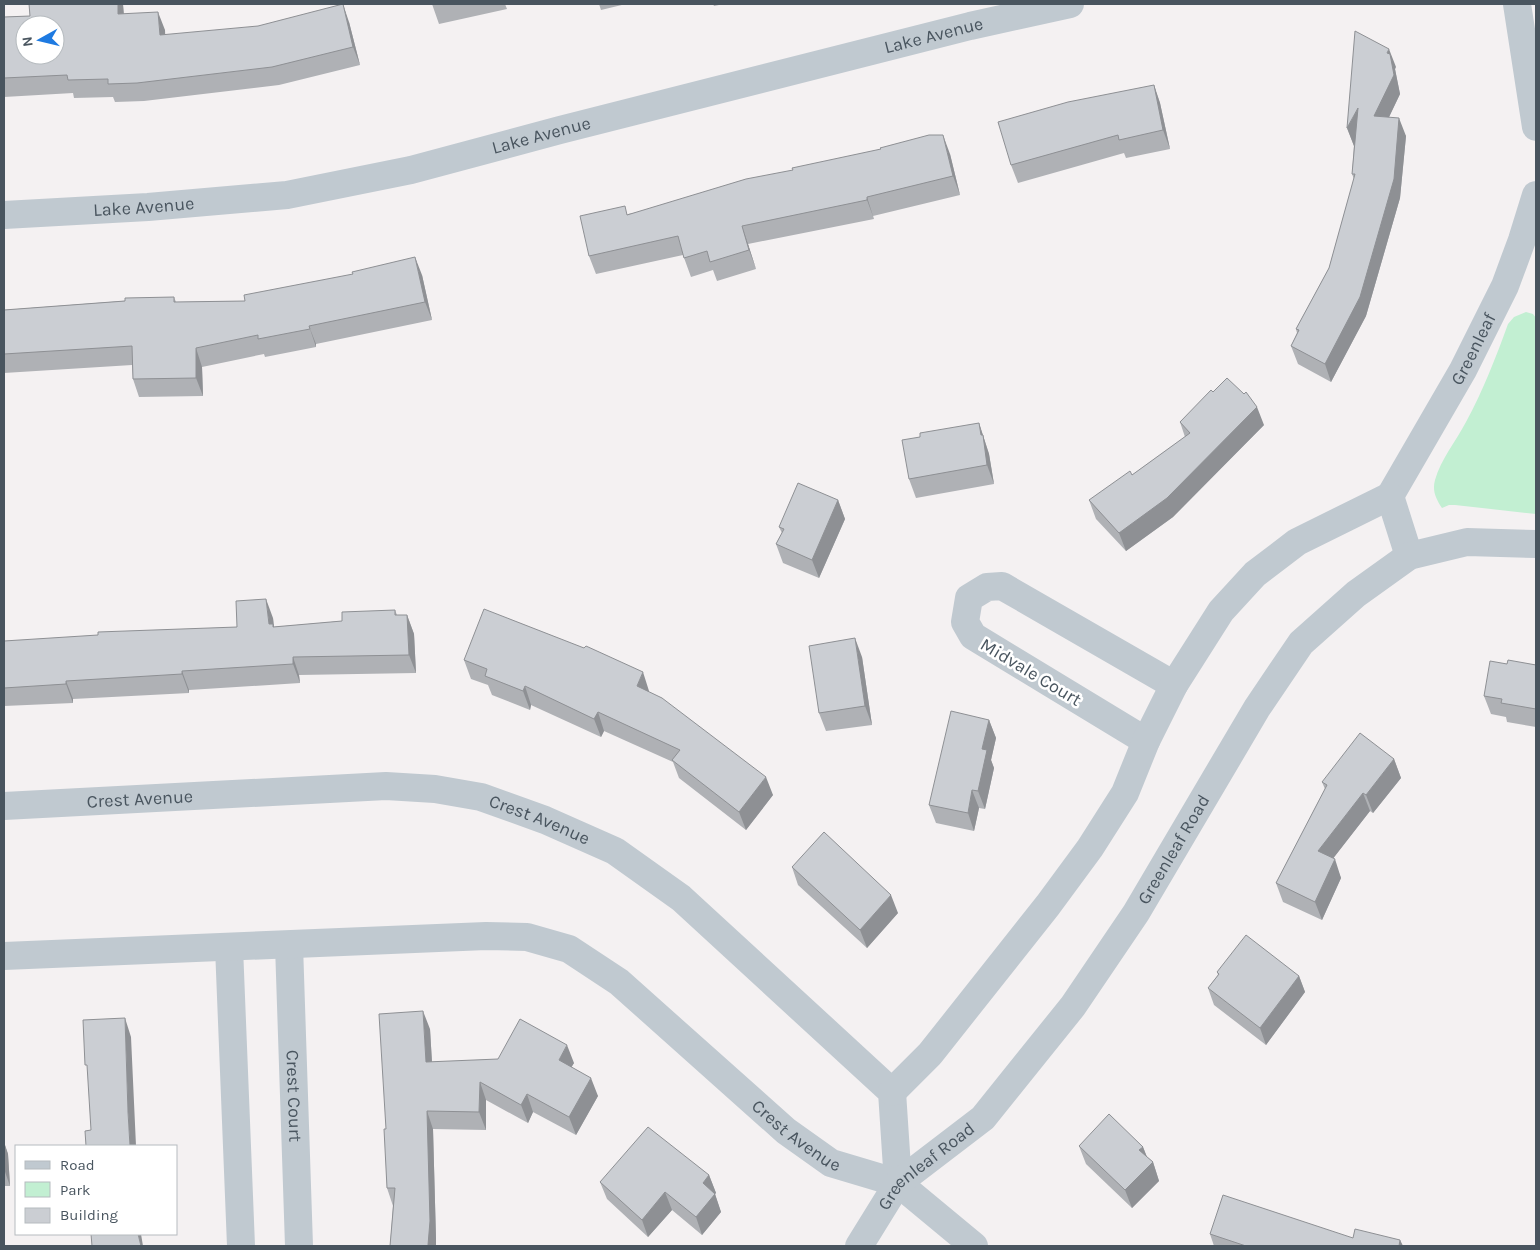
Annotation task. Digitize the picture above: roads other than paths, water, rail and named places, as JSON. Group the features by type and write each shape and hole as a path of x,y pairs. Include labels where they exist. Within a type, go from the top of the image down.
{"street":[{"name":"Lake Avenue","path":"4,216 148,207 296,193 410,170 970,26 1070,4"},
{"path":"1517,4 1536,127"},
{"name":"Greenleaf","path":"1390,496 1463,370 1505,286 1536,195"},
{"path":"898,1183 892,1092 930,1054 1048,905 1090,848 1125,793 1146,741 1174,685 1221,611 1255,574 1297,542 1390,496 1409,556"},
{"name":"Greenleaf Road","path":"859,1246 898,1183 983,1118 1072,1006 1136,913 1257,708 1301,643 1356,594 1409,556 1467,542 1536,544"},
{"name":"Midvale Court","path":"1146,741 973,636 965,622 968,598 987,586 1002,586 1174,685"},
{"name":"Crest Avenue","path":"4,806 386,786 435,789 481,797 545,820 615,851 681,898 892,1092"},
{"name":"Crest Avenue","path":"4,956 486,936 527,937 569,949 619,982 786,1130 831,1163 898,1183 974,1246"},
{"name":"Crest Court","path":"289,945 299,1246"},
{"path":"230,947 241,1246"}]}
